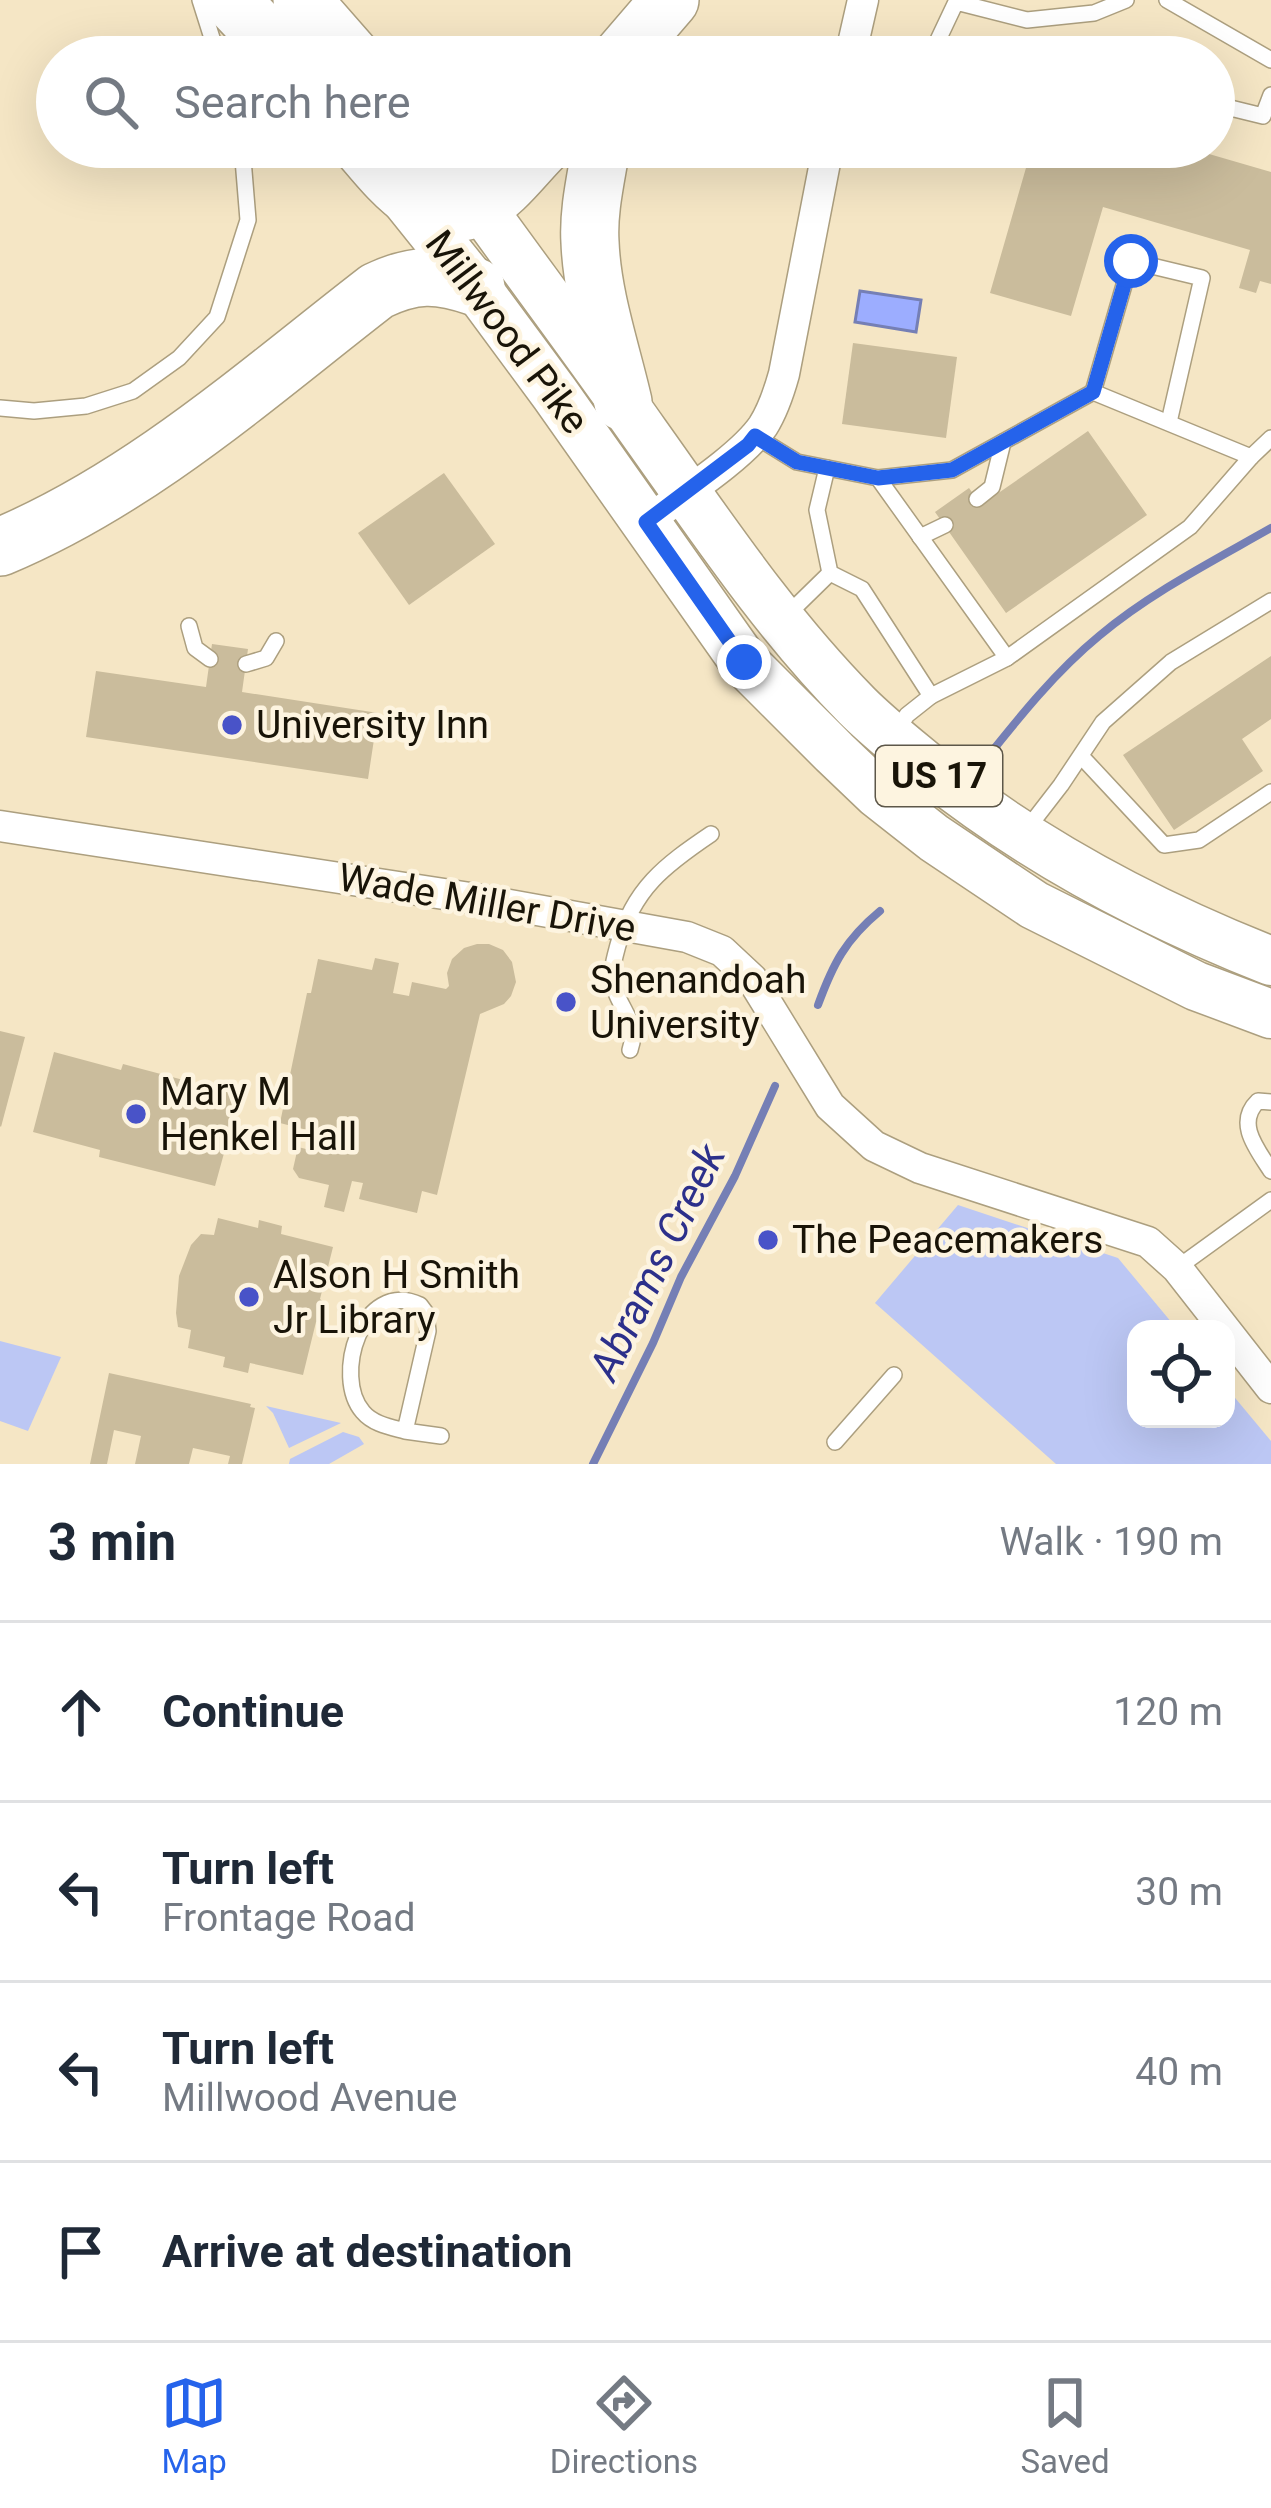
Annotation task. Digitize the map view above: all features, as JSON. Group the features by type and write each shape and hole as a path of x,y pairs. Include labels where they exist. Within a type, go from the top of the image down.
{"highway":[{"path":"231,0 265,36"},
{"path":"302,0 334,36"},
{"path":"639,36 670,0"},
{"path":"648,36 670,0"},
{"path":"401,168 421,204 455,214 480,206 522,168"},
{"path":"598,168 589,239 594,284 623,402"},
{"path":"0,547 85,505 190,436 377,291 423,277 448,278 476,287"}],"main road":[{"name":"Millwood Pike","path":"401,168 476,287 646,522"},
{"name":"Millwood Pike","path":"480,206 686,491"},
{"name":"US 17","path":"686,491 741,572 859,709 980,808 1134,901 1271,961"},
{"name":"US 17","path":"646,522 744,662 878,794 934,838 1034,904 1196,986 1271,1014"}],"street":[{"path":"855,36 863,0"},
{"path":"646,522 748,445 776,402 824,168"},
{"name":"Wade Miller Drive","path":"0,826 448,894 687,938 722,951 752,979 839,1116 874,1146 900,1160 1148,1241 1177,1268"},
{"path":"1177,1268 1271,1388"}],"lane":[{"path":"200,0 211,36"},
{"path":"940,36 956,2 1027,20 1094,13 1126,0"},
{"path":"1167,0 1229,36"},
{"path":"1235,39 1271,60"},
{"path":"1235,109 1263,116 1271,95"},
{"path":"0,408 34,411 86,406 133,391 178,358 217,317 248,220 244,168"},
{"path":"755,436 797,462 878,478 952,470 1093,392 1131,261 1202,278 1169,422"},
{"path":"1093,392 1251,457"},
{"path":"892,737 907,715 932,696 1007,658 1190,527 1271,438"},
{"path":"977,499 992,487 1003,442"},
{"path":"827,468 817,510 830,573"},
{"path":"878,478 1007,658"},
{"path":"920,537 945,525"},
{"path":"781,621 830,573"},
{"path":"830,573 862,589 932,696"},
{"path":"1022,836 1103,722 1172,662 1271,601"},
{"path":"189,626 195,648 210,659"},
{"path":"246,664 266,658 276,640"},
{"path":"1081,756 1164,845 1199,840 1271,792"},
{"path":"630,1051 633,1028 615,991 612,973 623,925 651,881 711,834"},
{"path":"1271,1102 1252,1105 1247,1118 1252,1141 1271,1171"},
{"path":"1177,1268 1271,1200"},
{"path":"405,1431 428,1320 420,1305 402,1300 381,1305 363,1322 350,1378 355,1400 366,1417 405,1431 442,1436"},
{"path":"835,1442 894,1375"}],"shaded area":[{"path":"958,1205 1118,1258 1170,1320 1127,1320 1127,1428 1235,1428 1235,1398 1271,1441 1271,1464 1056,1464 875,1303"},
{"path":"0,1341 61,1357 28,1431 0,1421"},
{"path":"266,1406 341,1423 289,1448"},
{"path":"343,1432 364,1444 329,1464 289,1464 290,1459"}],"water":[{"path":"860,291 921,300 916,332 855,322"}],"building":[{"path":"1235,162 1271,172 1271,284 1260,281 1256,293 1239,288 1250,250 1103,207 1071,316 990,293 1026,168 1235,168"},
{"path":"853,343 957,357 946,438 842,424"},
{"path":"1088,431 1147,515 1006,613 935,512 969,488 981,505"},
{"path":"444,473 495,544 409,605 358,533"},
{"name":"University Inn","path":"212,644 248,649 242,692 378,713 368,779 86,737 96,671 206,687"},
{"path":"1271,656 1271,719 1242,739 1263,771 1174,830 1123,755"},
{"path":"477,944 503,950 512,962 516,982 504,1004 480,1014 437,1195 422,1191 417,1213 359,1199 363,1183 352,1181 344,1212 324,1207 329,1185 299,1178 293,1169 298,1147 306,1149 311,1131 280,1123 318,959 372,970 375,958 399,963 393,993 409,996 412,982 446,989 452,959"},
{"path":"0,1031 25,1037 1,1127 0,1126"},
{"name":"Mary M Henkel Hall","path":"54,1052 121,1070 123,1064 240,1095 215,1186 99,1157 100,1150 33,1132"},
{"name":"Alson H Smith Jr Library","path":"218,1218 258,1228 259,1220 282,1226 281,1234 333,1247 320,1299 328,1306 328,1314 316,1322 303,1375 250,1363 248,1373 223,1367 225,1357 188,1348 191,1330 178,1327 176,1313 179,1276 191,1245 201,1234 214,1235"},
{"path":"109,1373 251,1404 255,1408 242,1464 228,1464 230,1456 193,1448 189,1464 135,1464 141,1436 114,1430 107,1464 90,1464"}],"waterway":[{"name":"Abrams Creek","path":"981,765 1051,681 1099,636 1161,592 1271,528"},
{"name":"Abrams Creek","path":"818,1005 842,954 880,911"},
{"name":"Abrams Creek","path":"593,1464 775,1086"}],"place":[{"name":"University Inn","path":"232,725"},
{"name":"Shenandoah University","path":"566,1002"},
{"name":"Mary M Henkel Hall","path":"136,1114"},
{"name":"The Peacemakers","path":"768,1240"},
{"name":"Alson H Smith Jr Library","path":"249,1297"}],"route":[{"path":"744,662 646,522 755,436 797,462 878,478 952,470 1093,392 1131,261"}]}
